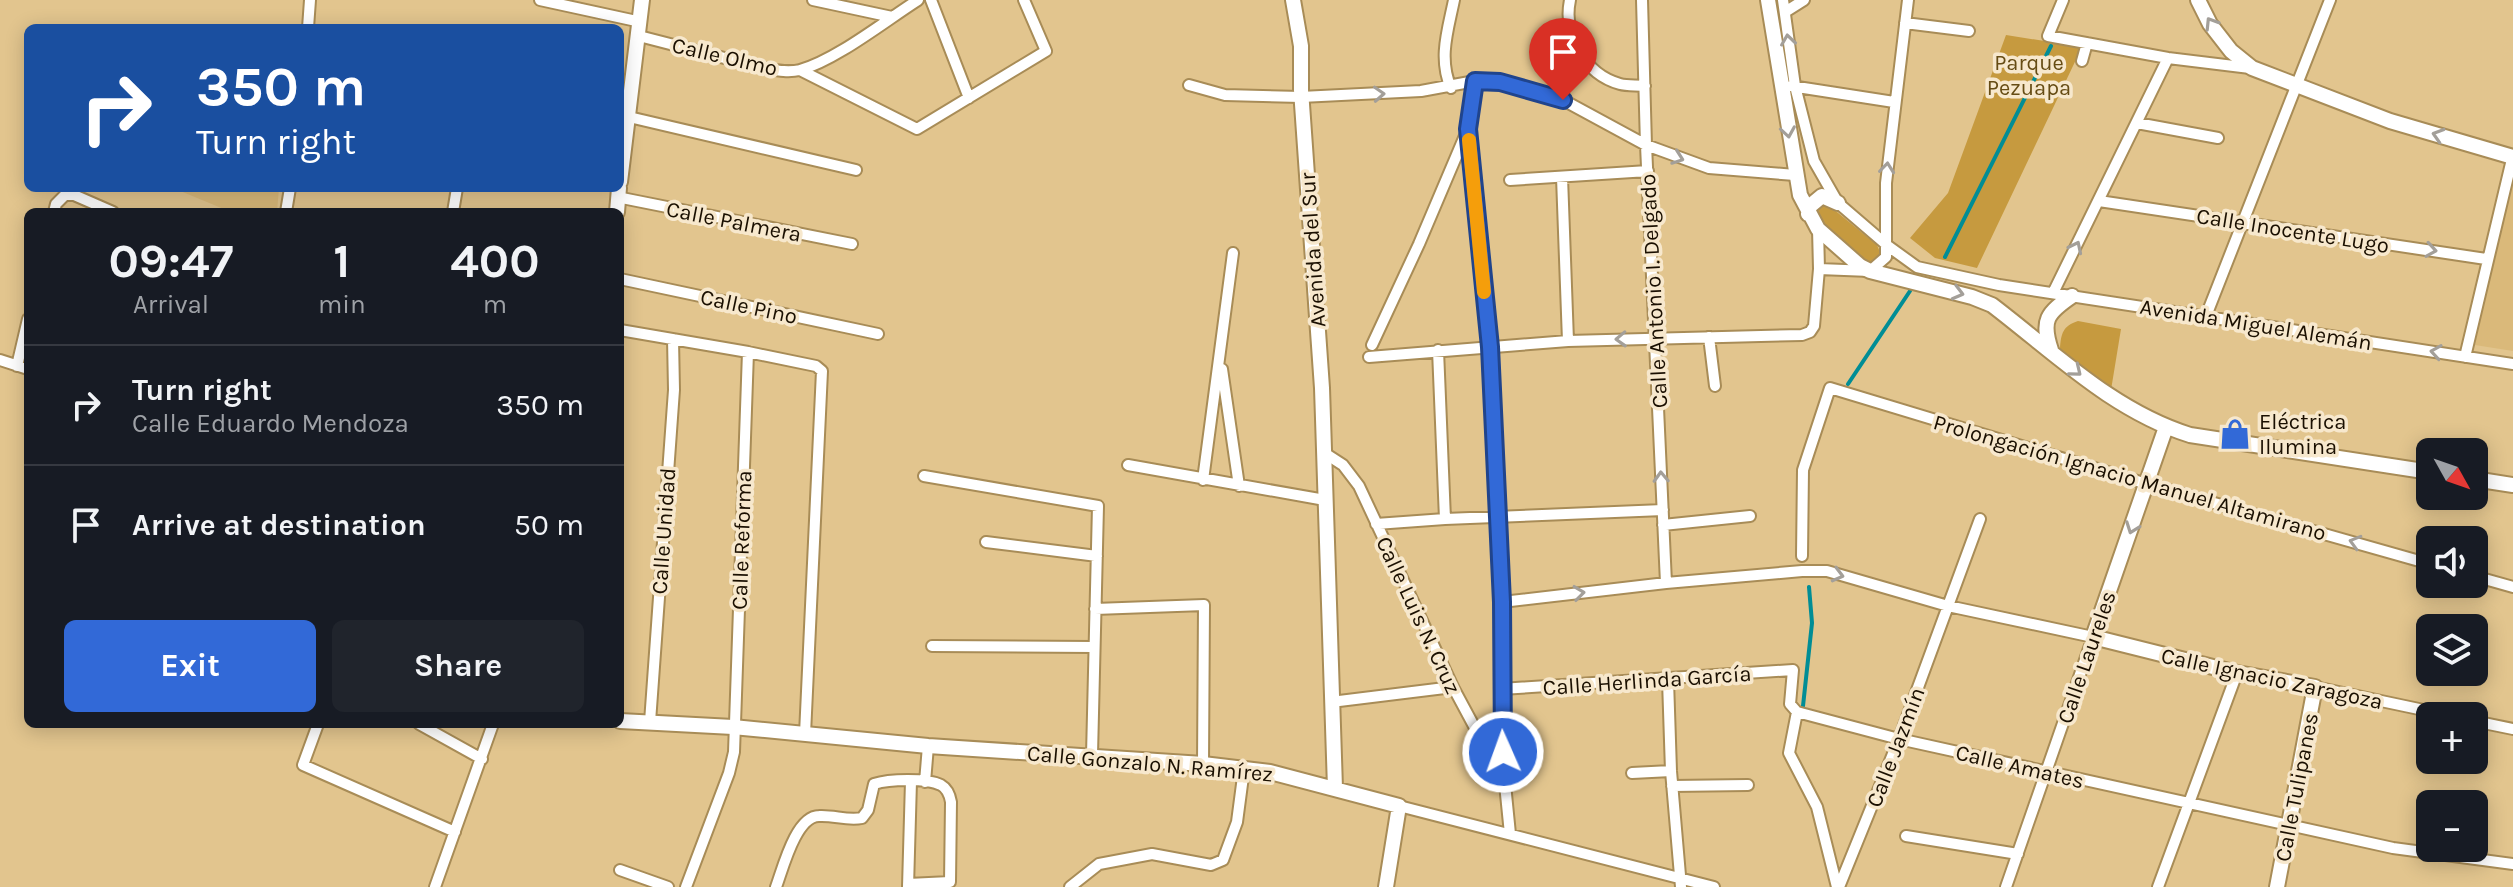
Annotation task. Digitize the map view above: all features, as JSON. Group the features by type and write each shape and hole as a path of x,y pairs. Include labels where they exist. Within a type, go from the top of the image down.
{"street":[{"path":"308,24 310,0"},
{"name":"Calle Olmo","path":"540,0 623,24"},
{"path":"624,152 642,0"},
{"path":"813,0 892,17"},
{"name":"Calle Olmo","path":"624,24 763,68 800,70 831,56 918,0"},
{"path":"931,0 969,98"},
{"path":"800,70 917,129 1046,51 1024,0"},
{"name":"Avenida del Sur","path":"1293,0 1301,46 1301,97 1326,454 1335,788"},
{"path":"1451,88 1446,76 1444,52 1454,0"},
{"path":"1570,0 1567,17 1573,43 1590,65 1617,83 1645,86"},
{"name":"Calle Antonio I. Delgado","path":"1642,0 1666,583"},
{"path":"1768,0 1788,86 1795,175 1808,214 1818,229 1870,271"},
{"path":"1784,6 1804,0"},
{"path":"1870,271 1886,257 1888,246 1886,183 1908,0"},
{"path":"2063,0 2048,36 2168,58 2252,68 2390,121 2513,156 2465,357"},
{"path":"2198,0 2210,24 2231,51 2252,68"},
{"path":"2206,316 2330,0"},
{"name":"Avenida Miguel Alemán","path":"1784,6 1788,86 1814,161 1838,203 1917,267 1999,285 2513,364"},
{"path":"1905,23 1969,31"},
{"path":"2082,61 2087,43"},
{"path":"2053,293 2168,58"},
{"path":"1189,85 1225,95 1301,97 1451,88 1475,81 1500,82 1563,100 1646,145 1709,168 1795,175"},
{"path":"1475,81 1468,129 1490,347 1502,602 1501,689 1510,834"},
{"path":"1788,86 1894,102"},
{"path":"629,117 856,170"},
{"path":"2137,123 2218,138"},
{"path":"1372,345 1468,129"},
{"path":"1510,180 1648,171"},
{"path":"1562,177 1568,341"},
{"path":"55,208 65,195 74,195 104,208"},
{"name":"Calle Palmera","path":"618,195 852,244"},
{"path":"1808,214 1810,206 1822,196 1838,203"},
{"name":"Calle Inocente Lugo","path":"2099,201 2486,259"},
{"path":"1369,357 1568,341 1802,335 1814,326 1819,269 1818,229"},
{"path":"1203,480 1233,253"},
{"path":"1819,269 1870,271 1992,305 2110,398 2166,427 2190,435 2416,470"},
{"name":"Calle Pino","path":"624,280 878,334"},
{"path":"2052,351 2046,335 2046,320 2054,308 2072,296"},
{"path":"624,331 748,352 816,366 822,371 805,734"},
{"path":"1709,337 1715,386"},
{"name":"Calle Unidad","path":"650,722 674,390 673,339"},
{"path":"1438,350 1445,519"},
{"name":"Calle Reforma","path":"686,887 734,752 748,352"},
{"path":"1220,356 1239,486"},
{"path":"0,360 22,367"},
{"name":"Prolongación Ignacio Manuel Altamirano","path":"1802,556 1803,470 1830,388 2147,484 2416,560"},
{"name":"Calle Laureles","path":"2006,887 2166,427"},
{"name":"Calle Luis N. Cruz","path":"1326,454 1352,475 1453,687 1505,784"},
{"path":"1128,465 1325,500"},
{"path":"924,476 1098,506 1092,755"},
{"path":"2488,481 2513,485"},
{"path":"1376,524 1663,510"},
{"path":"1663,525 1750,516"},
{"name":"Calle Jazmín","path":"1838,887 1899,739 1980,519"},
{"path":"986,542 1097,556"},
{"path":"1502,602 1666,583 1827,571 1948,606 2093,637"},
{"path":"2488,580 2513,587"},
{"path":"1095,609 1204,605 1203,764"},
{"name":"Calle Ignacio Zaragoza","path":"2093,637 2237,673 2416,708"},
{"path":"932,646 1094,647"},
{"name":"Calle Herlinda García","path":"1501,689 1793,670 1790,704 1797,712"},
{"path":"2158,887 2237,673"},
{"path":"1668,680 1680,883"},
{"path":"1331,702 1453,687"},
{"name":"Calle Tulipanes","path":"2277,887 2315,687"},
{"path":"1797,712 1789,753 1817,807 1838,887"},
{"name":"Calle Amates","path":"1797,712 1899,739 2393,848 2513,864"},
{"name":"Calle Gonzalo N. Ramírez","path":"624,721 733,727 928,746 1092,755 1270,772 1510,834 1680,883 1714,887"},
{"path":"2488,724 2513,729"},
{"path":"317,728 303,765 455,832"},
{"path":"426,728 482,759"},
{"path":"435,887 492,728"},
{"path":"925,782 928,746"},
{"path":"1070,887 1099,864 1152,854 1211,865 1223,860 1242,798 1244,769"},
{"path":"1632,773 1671,771"},
{"path":"776,887 799,828 807,818 818,815 853,820 862,818 868,810 874,784 887,780 911,781 925,782 943,786 949,793 950,882 908,886 911,781"},
{"path":"1672,786 1748,785"},
{"path":"1386,887 1399,806"},
{"path":"1906,836 2018,854"},
{"path":"620,870 668,887"}],"shaded area":[{"path":"2513,181 2513,351 2475,345 2491,264"},
{"path":"183,192 279,192 277,208 221,208"}],"green space":[{"name":"Parque Pezuapa","path":"2006,35 2082,47 1977,268 1935,258 1910,238 1948,193"},
{"path":"1826,203 1877,245 1880,252 1877,259 1870,262 1863,259 1827,227 1818,204"},
{"path":"2078,321 2121,329 2111,390 2060,349 2064,331"}],"waterway":[{"path":"1945,257 2051,46"},
{"path":"1848,384 1910,291"},
{"path":"1803,706 1812,623 1809,587"}],"slow traffic":[{"path":"1469,140 1484,292"}],"place":[{"name":"Eléctrica Ilumina","path":"2235,434"}],"route":[{"path":"1503,752 1502,602 1490,347 1468,129 1475,81 1500,82 1563,100"}]}
